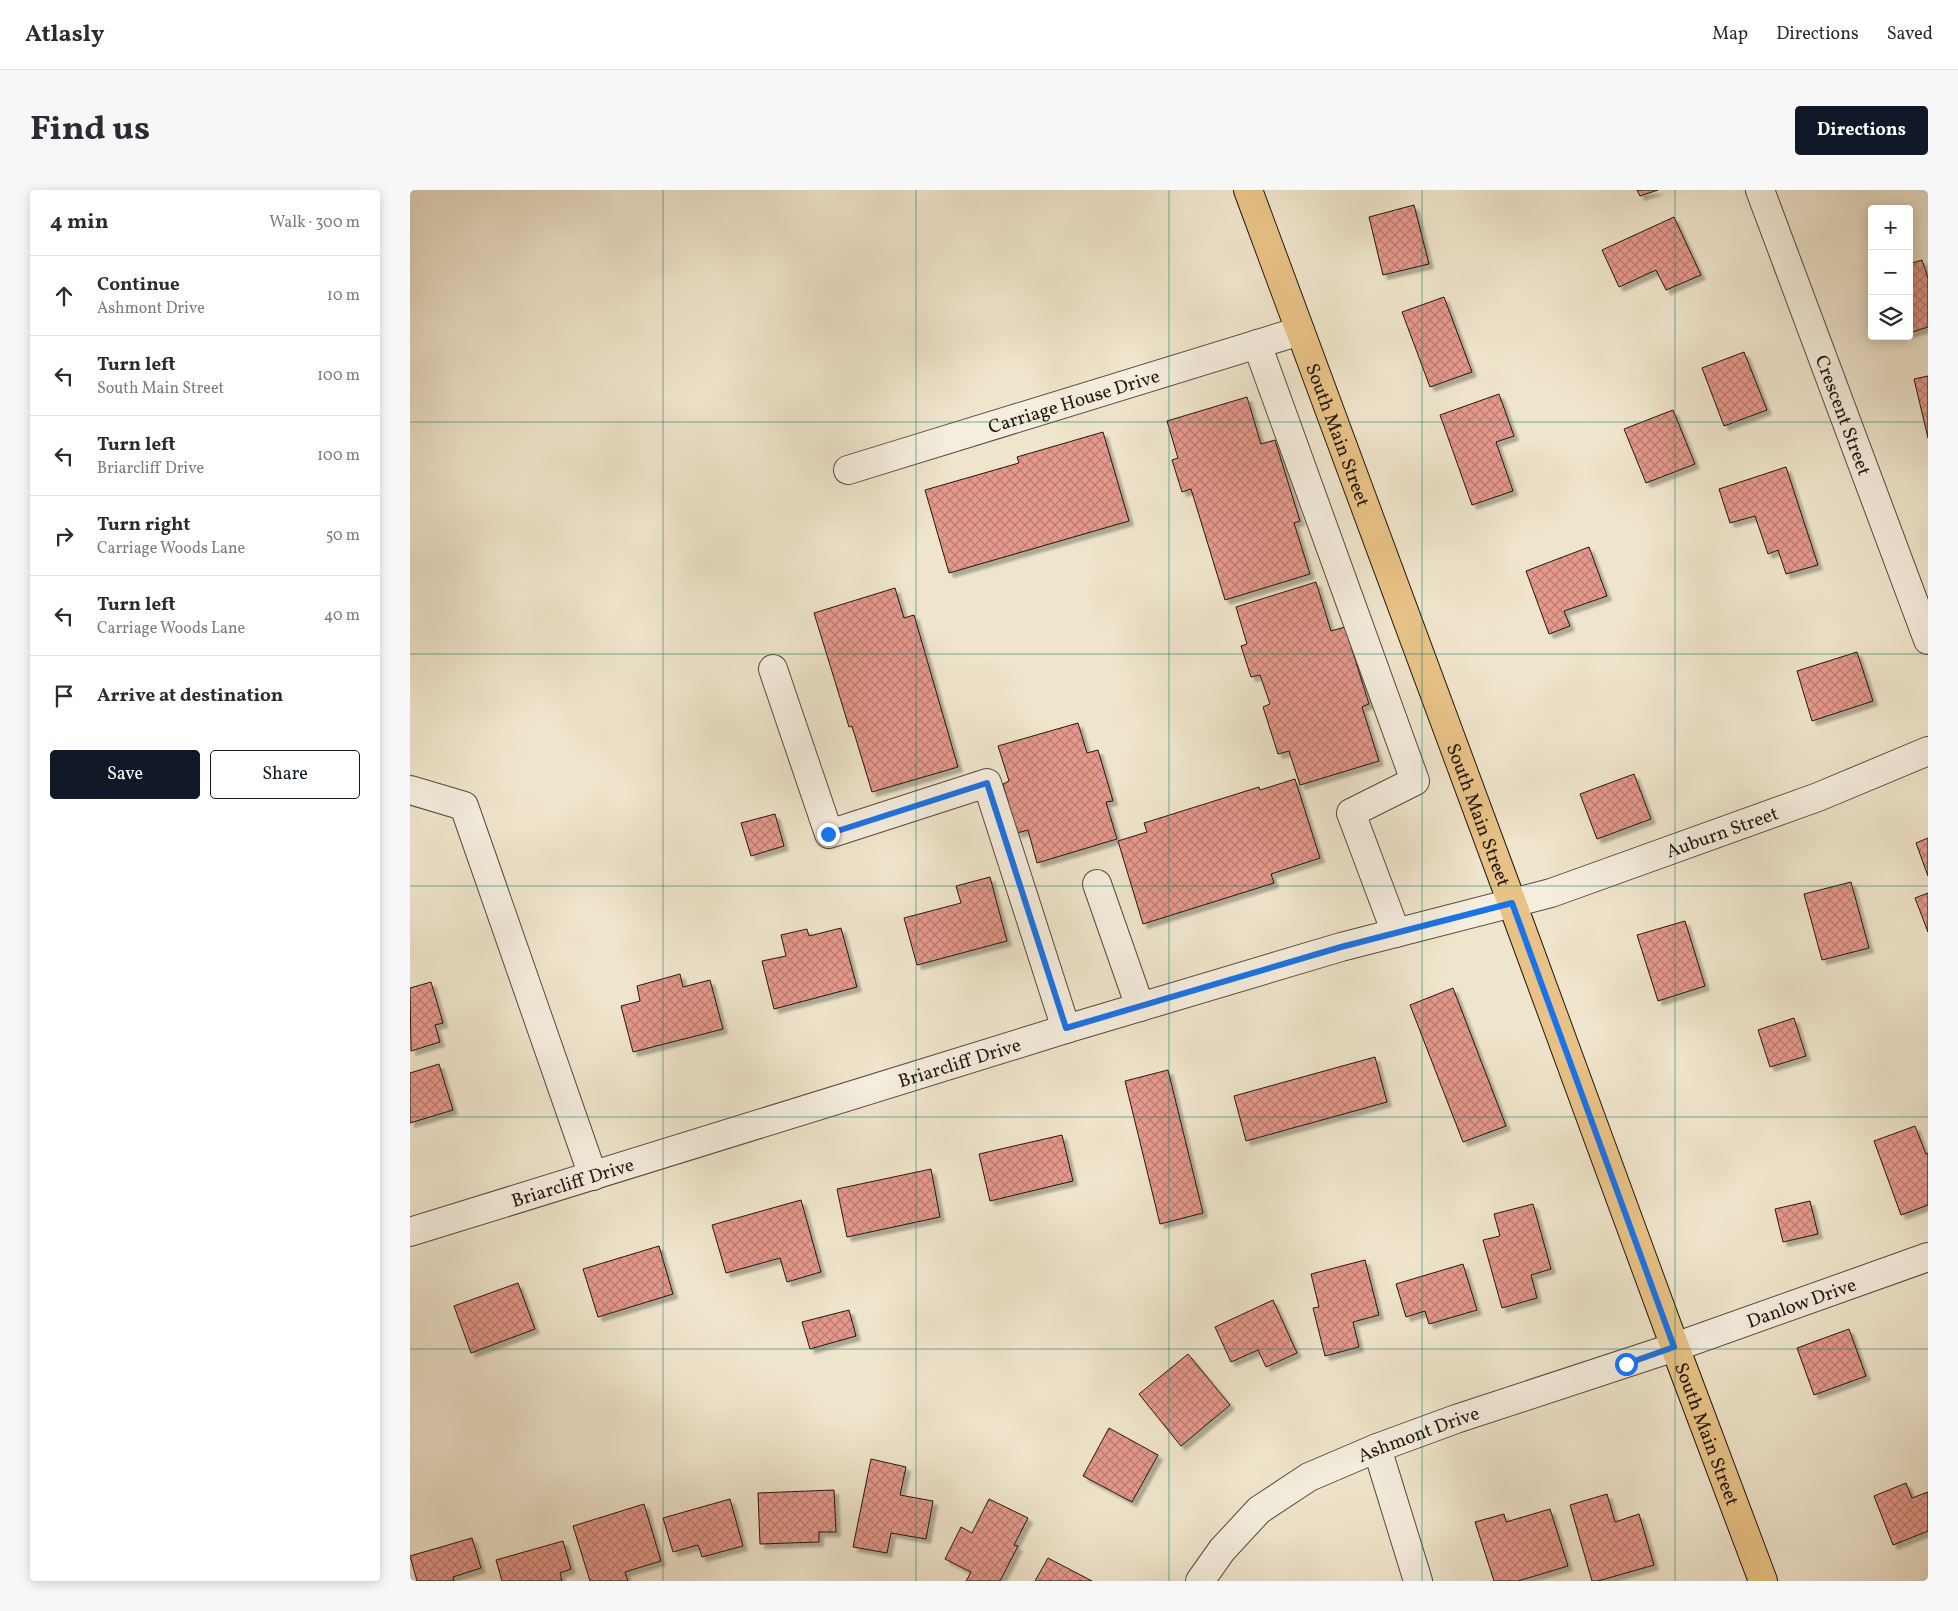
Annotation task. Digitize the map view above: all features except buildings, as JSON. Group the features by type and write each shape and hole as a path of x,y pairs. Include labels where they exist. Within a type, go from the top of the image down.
{"main road":[{"name":"South Main Street","path":"1248,190 1674,1347 1763,1581"}],"street":[{"name":"Crescent Street","path":"1760,190 1928,640"},
{"name":"Carriage House Drive","path":"848,470 1300,331"},
{"path":"1257,344 1414,782 1351,813 1396,933"},
{"path":"773,668 828,834 987,783 1066,1028"},
{"name":"Auburn Street","path":"1512,903 1551,893 1818,796 1928,750"},
{"path":"410,790 464,806 593,1176"},
{"path":"1098,884 1140,1007"},
{"name":"Briarcliff Drive","path":"410,1232 1066,1028 1341,947 1512,903"},
{"name":"Danlow Drive","path":"1674,1347 1928,1257"},
{"name":"Ashmont Drive","path":"1200,1581 1222,1550 1259,1510 1309,1477 1378,1448 1456,1419 1674,1347"},
{"path":"1378,1448 1418,1581"}],"route":[{"path":"828,834 987,783 1066,1028 1341,947 1512,903 1674,1347 1626,1364"}]}
